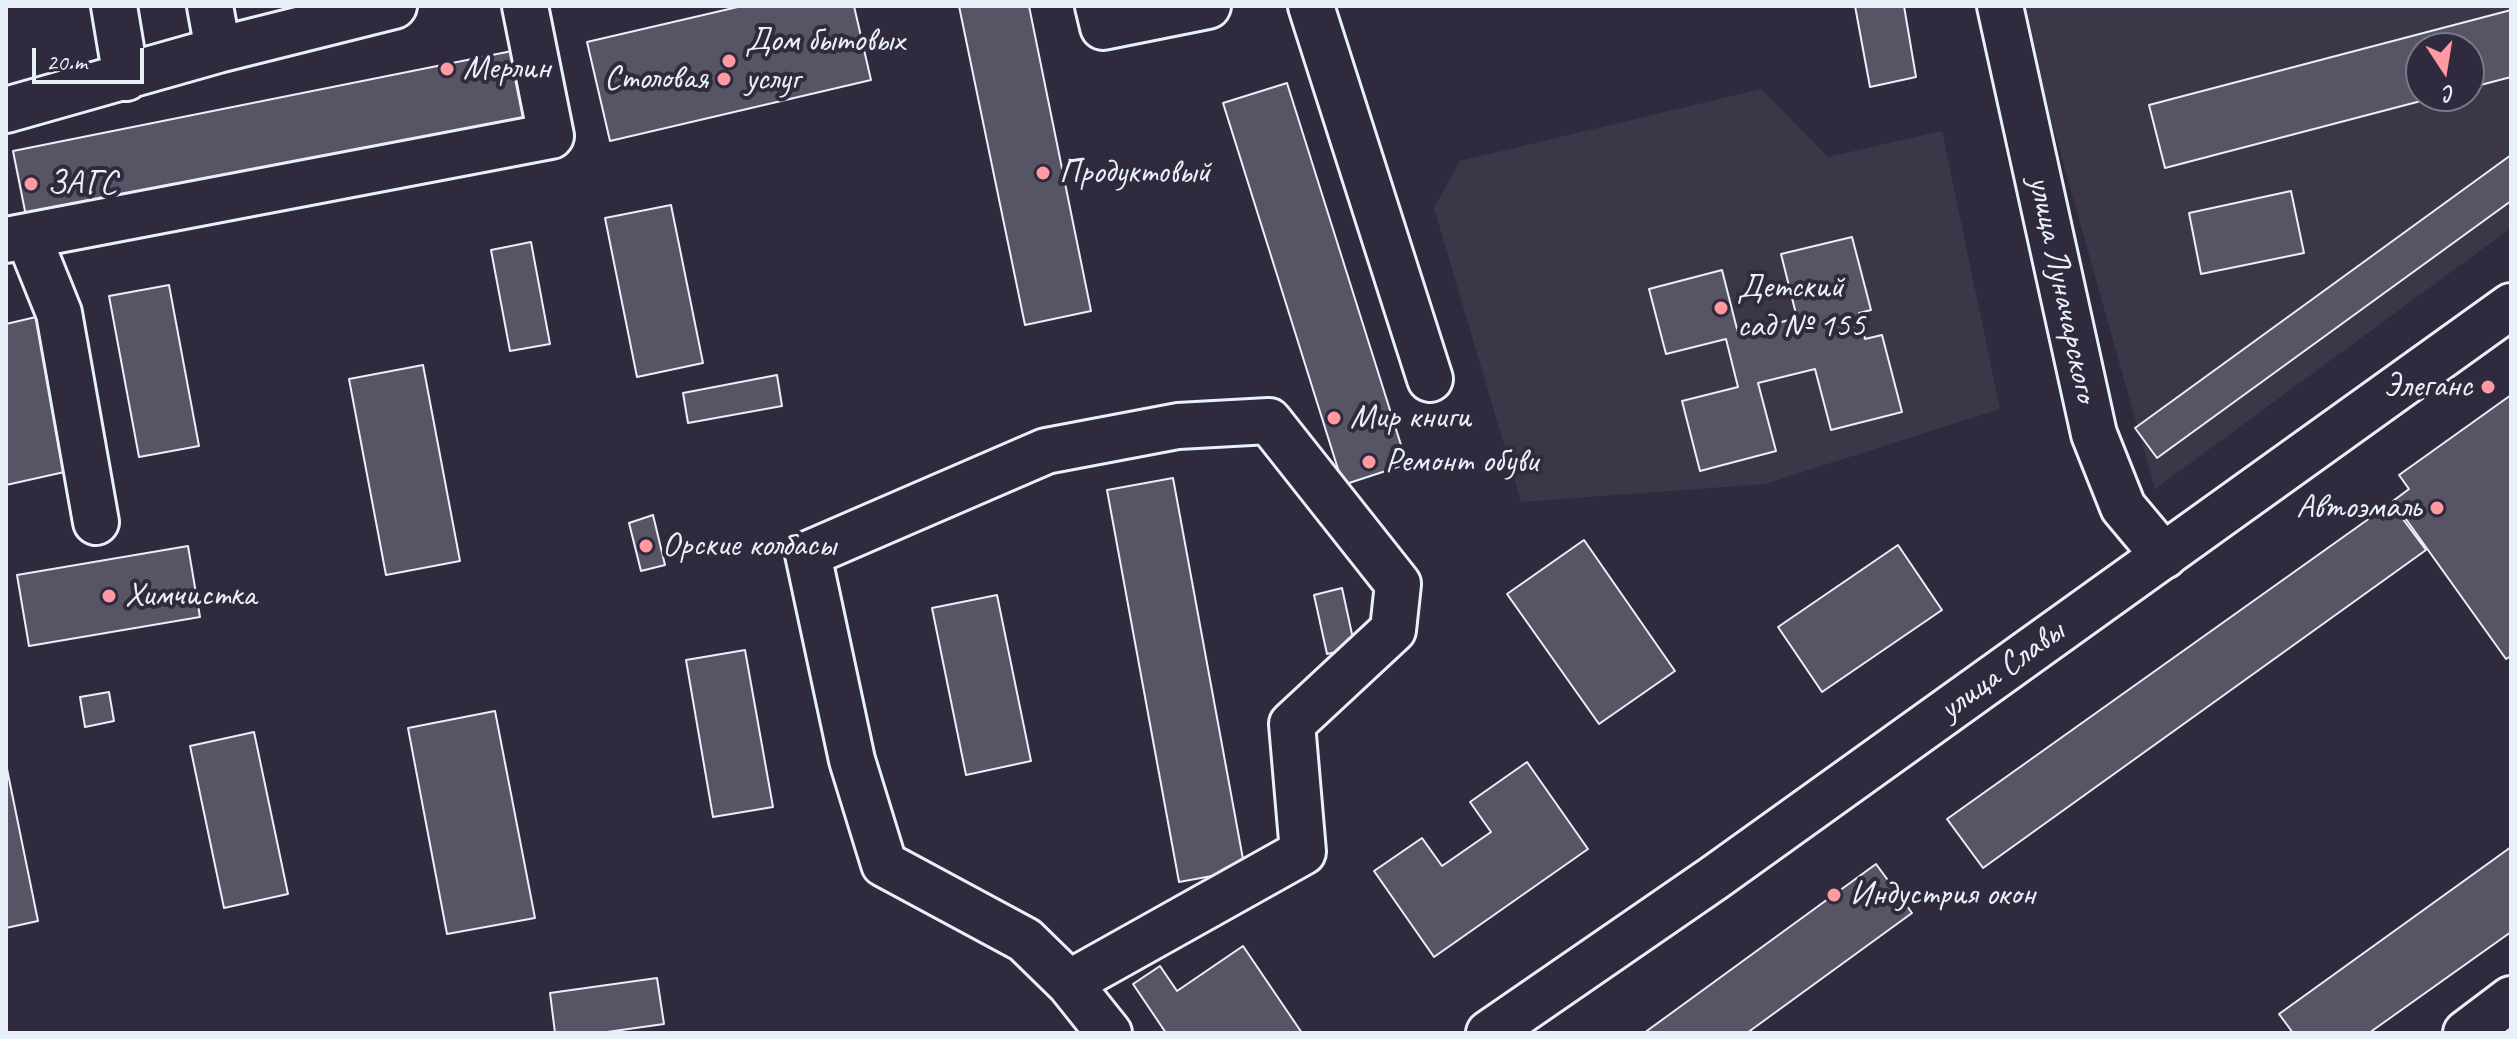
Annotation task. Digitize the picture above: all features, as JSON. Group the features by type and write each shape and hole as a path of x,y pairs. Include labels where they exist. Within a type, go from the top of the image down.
{"street":[{"path":"114,6 126,78"},
{"path":"210,6 218,50"},
{"path":"6,110 218,50 394,6"},
{"path":"96,522 59,313 17,238 551,136 525,6"},
{"path":"1098,6 1103,27 1208,6"},
{"path":"1311,6 1430,379"},
{"name":"улица Луначарского","path":"2000,6 2094,434 2123,507 2164,556"},
{"name":"улица Славы","path":"1489,1033 1714,878 2511,306"},
{"path":"1069,983 1303,852 1292,724 1393,630 1398,584 1269,421 1178,426 1046,451 808,554 852,760 884,864 1025,940 1069,983 1109,1033"},
{"path":"2466,1033 2511,999"}],"shaded area":[{"path":"2026,6 2511,6 2511,228 2155,489 2044,95"},
{"name":"Детский сад № 155","path":"1761,89 1828,157 1942,131 2000,409 1765,484 1521,502 1434,208 1460,161"}],"building":[{"name":"Дом бытовых услуг","path":"742,6 854,6 871,80 610,141 587,42"},
{"path":"959,6 1029,6 1091,311 1025,325"},
{"path":"1855,6 1904,6 1916,77 1870,87"},
{"path":"2511,10 2511,77 2485,84 2485,32 2427,32"},
{"path":"2405,38 2405,105 2165,168 2149,105"},
{"path":"512,51 526,117 26,216 13,151"},
{"path":"1287,83 1407,464 1343,485 1223,103"},
{"path":"2511,155 2511,201 2157,458 2135,428"},
{"path":"2291,191 2304,253 2201,274 2189,213"},
{"path":"671,205 703,363 637,377 605,218"},
{"path":"1852,237 1871,310 1859,313 1865,339 1882,335 1902,412 1831,430 1815,369 1758,383 1776,451 1700,471 1682,401 1738,387 1726,339 1666,354 1649,289 1722,270 1738,333 1797,318 1781,254"},
{"path":"531,242 550,344 510,351 491,250"},
{"path":"169,285 199,446 139,457 109,296"},
{"path":"36,317 69,471 6,485 6,324"},
{"path":"423,365 460,561 386,575 349,379"},
{"path":"777,375 782,406 688,423 683,393"},
{"path":"2511,395 2511,656 2506,659 2393,501 2409,489 2399,475"},
{"path":"1173,478 1245,870 1179,882 1107,490"},
{"path":"2391,503 2426,550 1983,868 1947,819"},
{"path":"653,515 665,565 641,571 629,523"},
{"path":"1584,540 1675,671 1599,724 1507,594"},
{"path":"1898,545 1942,610 1822,692 1778,627"},
{"name":"Химчистка","path":"188,546 200,617 29,646 17,575"},
{"path":"1342,588 1355,648 1327,654 1314,595"},
{"path":"997,595 1031,761 966,775 932,608"},
{"path":"745,650 773,807 713,817 686,660"},
{"path":"109,692 114,721 85,727 80,697"},
{"path":"495,711 535,918 447,934 408,728"},
{"path":"254,732 288,894 224,908 190,746"},
{"path":"1527,762 1588,849 1434,957 1374,871 1422,838 1442,866 1491,832 1470,802"},
{"path":"6,764 38,921 6,928"},
{"path":"2511,847 2511,932 2369,1033 2293,1033 2279,1014"},
{"path":"1876,864 1912,913 1747,1033 1644,1033"},
{"path":"1243,946 1302,1033 1166,1033 1133,984 1160,966 1177,991"},
{"path":"657,978 664,1024 600,1033 555,1033 550,993"}],"place":[{"name":"Дом бытовых услуг","path":"729,61"},
{"name":"Мерлин","path":"447,69"},
{"name":"Столовая","path":"724,79"},
{"name":"Продуктовый","path":"1043,173"},
{"name":"ЗАГС","path":"31,184"},
{"name":"Детский сад № 155","path":"1721,308"},
{"name":"Элеганс","path":"2488,387"},
{"name":"Мир книги","path":"1334,418"},
{"name":"Ремонт обуви","path":"1369,462"},
{"name":"Автоэмаль","path":"2437,508"},
{"name":"Орские колбасы","path":"646,546"},
{"name":"Химчистка","path":"109,596"},
{"name":"Индустрия окон","path":"1834,895"}]}
